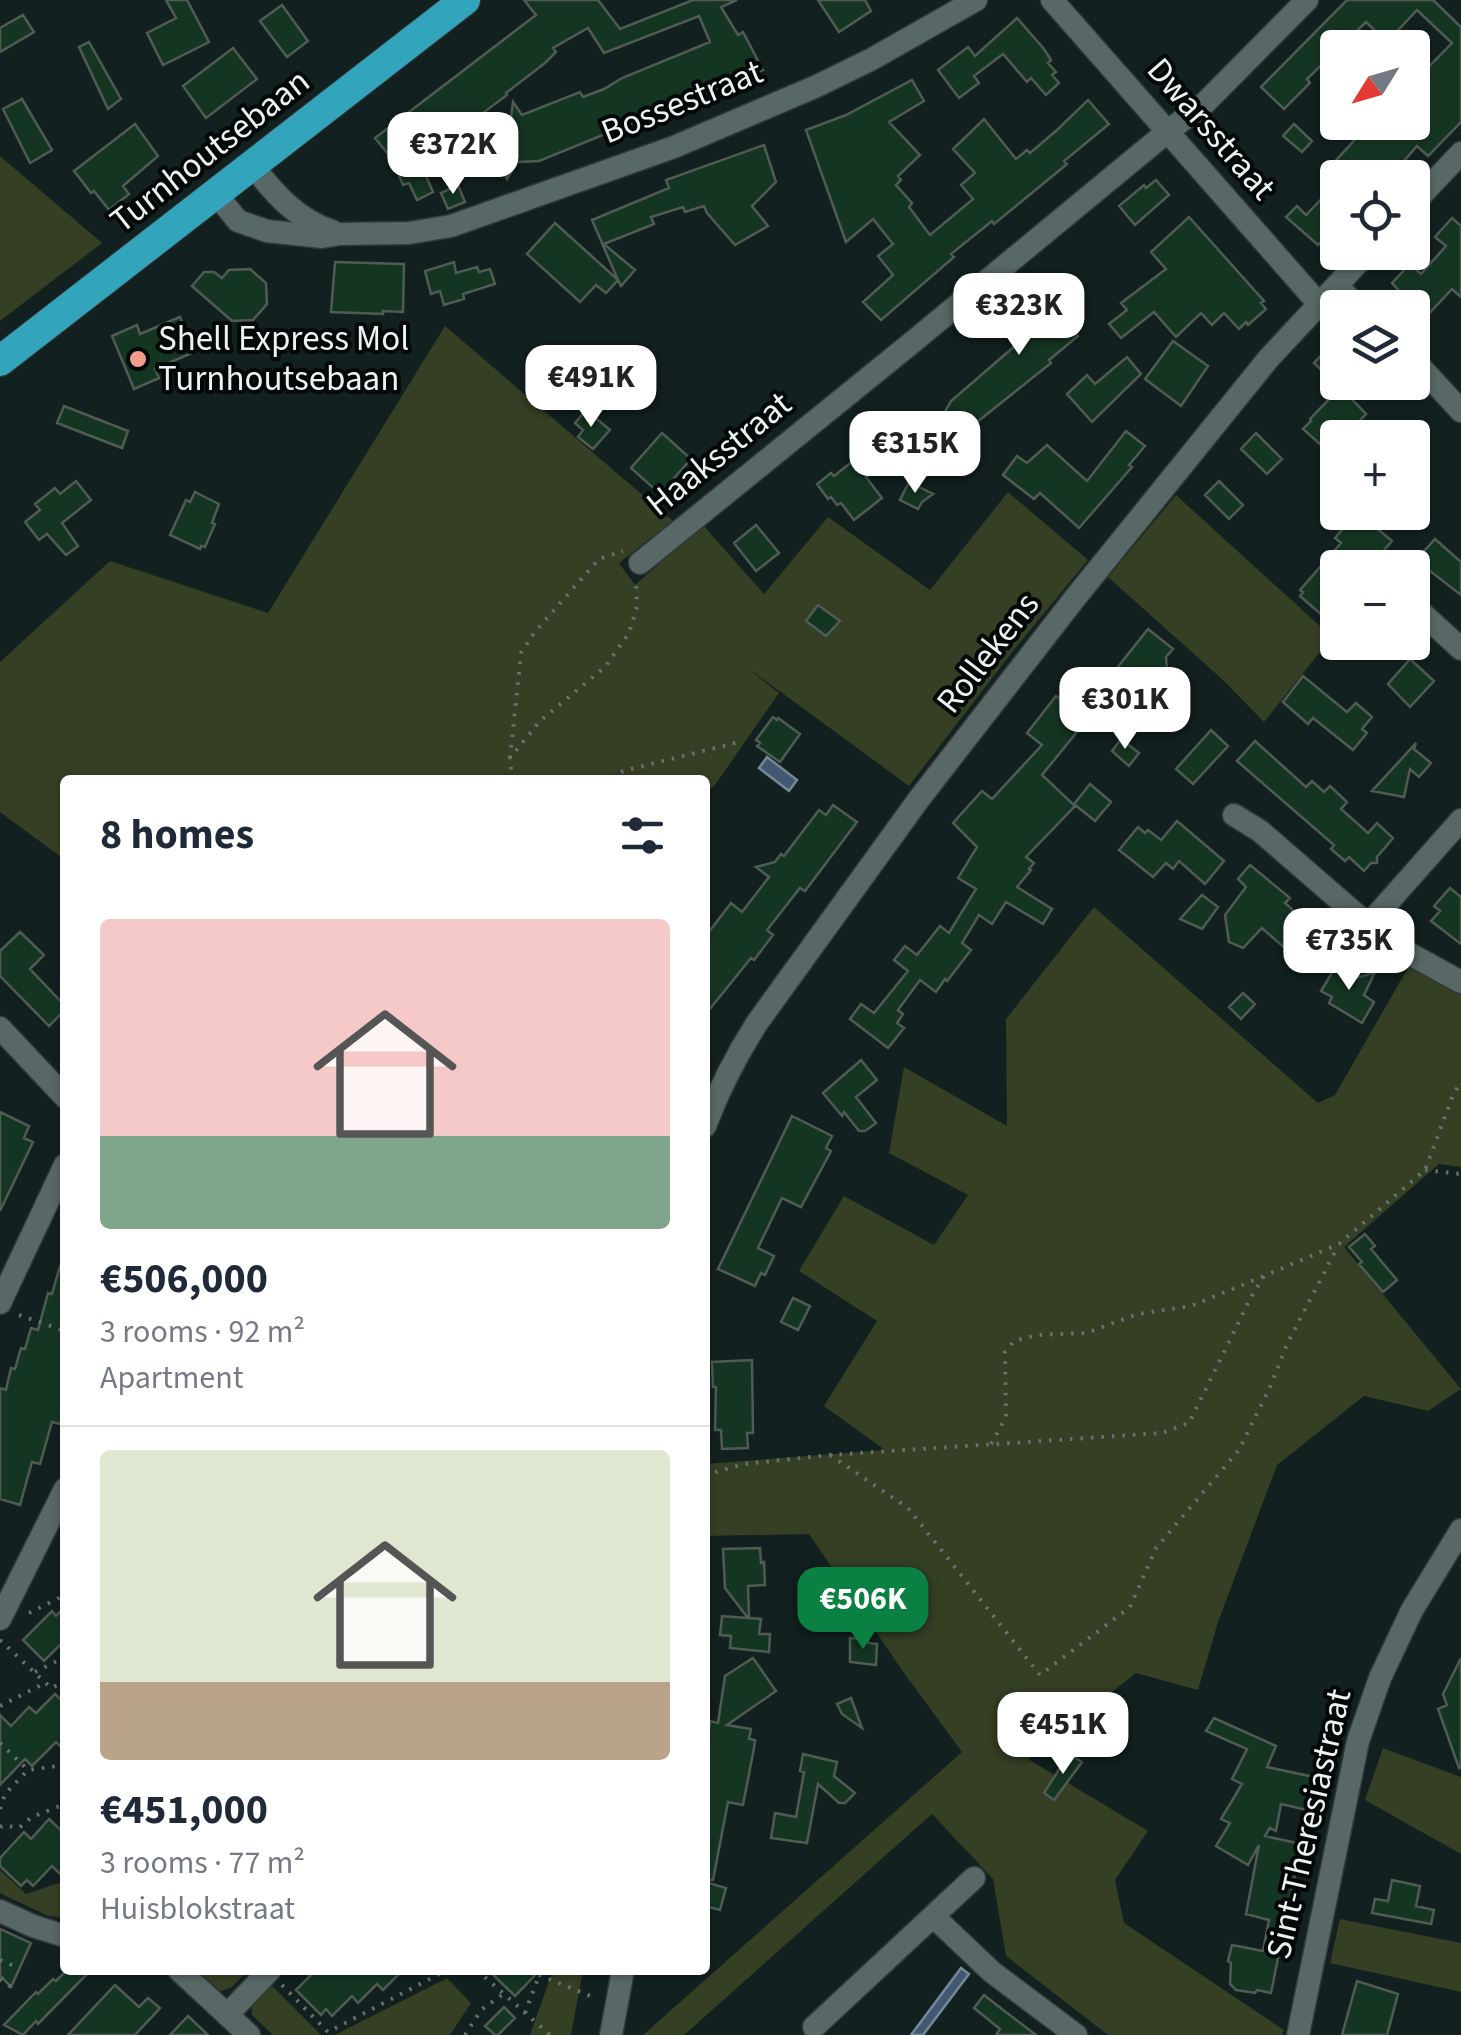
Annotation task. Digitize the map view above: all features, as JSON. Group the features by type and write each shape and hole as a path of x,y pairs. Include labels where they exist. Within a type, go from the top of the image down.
{"main road":[{"name":"Turnhoutsebaan","path":"0,361 465,0"}],"street":[{"name":"Bossestraat","path":"215,194 238,221 268,231 322,237 409,234 451,226 674,147 817,86 976,0"},
{"name":"Dwarsstraat","path":"1052,0 1319,304"},
{"name":"Haaksstraat","path":"640,563 1205,104 1307,0"},
{"path":"1430,186 1461,153"},
{"name":"Bossestraat","path":"252,165 294,212 340,234"},
{"name":"Rollekens","path":"710,1114 757,1023 919,799 1242,392 1352,270"},
{"path":"1337,286 1341,290"},
{"path":"1430,377 1461,411"},
{"path":"1430,621 1461,649"},
{"path":"1234,815 1260,831 1388,942 1461,982"},
{"path":"1368,925 1461,820"},
{"path":"0,1028 60,1092"},
{"path":"8,1309 60,1178"},
{"path":"3,1613 60,1502"},
{"name":"Sint-Theresiastraat","path":"1298,2035 1358,1741 1380,1678 1412,1610 1461,1530"},
{"path":"814,2027 974,1878"},
{"path":"0,1911 60,1934"},
{"path":"933,1916 992,1972 1076,2035"},
{"path":"184,1975 249,2035"},
{"path":"227,2015 265,1975"},
{"path":"611,2035 622,1975"}],"path":[{"path":"510,758 540,721 605,667 629,634 637,607 635,585 640,563 624,550 599,560 521,653 510,758 512,775"},
{"path":"619,775 739,742"},
{"path":"990,1445 1006,1417 1005,1352 1014,1341 1037,1335 1086,1332 1138,1314 1190,1306 1339,1244 1425,1170 1461,1082"},
{"path":"1425,1170 1461,1174"},
{"path":"830,1455 908,1508 1040,1675 1130,1607 1156,1548 1239,1450 1287,1344 1339,1244"},
{"path":"710,1474 744,1464 830,1455 1162,1433 1189,1423 1264,1276"},
{"path":"8,1309 60,1329"},
{"path":"3,1613 21,1616 60,1597"},
{"path":"0,1640 50,1688 60,1684"},
{"path":"35,1672 60,1660"},
{"path":"0,1706 46,1683"},
{"path":"0,1743 28,1770"},
{"path":"0,1809 5,1794 28,1770 60,1765"},
{"path":"0,1827 4,1824 20,1828 32,1817 60,1806"},
{"path":"0,1960 19,1968"},
{"path":"273,1975 328,2032 437,1975"},
{"path":"482,1975 550,2035"},
{"path":"525,2013 539,1975"},
{"path":"545,1975 616,2006"},
{"path":"0,1979 18,1987"},
{"path":"465,2035 481,2010 503,1994"}],"green space":[{"path":"0,156 102,243 0,321"},
{"path":"445,326 673,521 619,563 635,585 703,525 764,594 828,517 930,590 1008,492 1088,560 909,786 744,665 779,693 710,790 710,775 60,775 60,856 0,812 0,662 110,561 268,613"},
{"path":"1176,495 1320,626 1320,652 1264,722 1108,577"},
{"path":"1094,907 1318,1103 1335,1095 1409,966 1461,994 1461,1167 1439,1164 1344,1247 1461,1389 1428,1411 1364,1396 1277,1465 1218,1622 1198,1690 1136,1673 1028,1759 1148,1831 1115,1880 1124,1923 1284,2030 1282,2035 1108,2035 1006,1956 993,1879 932,1814 684,2035 643,2035 962,1752 809,1534 710,1536 710,1464 885,1450 824,1406 877,1321 799,1271 844,1196 934,1245 968,1195 889,1153 904,1067 1007,1126 1006,1019"},
{"path":"1383,1748 1461,1777 1461,1854 1365,1800"},
{"path":"0,1870 26,1894 60,1883 60,1917 48,1916 0,1893"},
{"path":"1340,1919 1461,1943 1461,1992 1330,1963"},
{"path":"200,1975 244,1975 232,1987 219,1992"},
{"path":"551,1975 582,1975 571,2035 530,2035"},
{"path":"447,1978 471,2003 450,2035 335,2035"},
{"path":"272,1986 321,2035 273,2035 252,2015 252,2004"}],"water":[{"path":"767,757 797,780 789,791 759,768"},
{"path":"961,1968 969,1974 923,2035 911,2035"}],"building":[{"path":"166,0 187,0 209,42 163,65 147,33 176,18"},
{"path":"524,0 598,0 620,29 693,0 737,0 721,7 738,35 743,32 763,70 539,161 517,162 507,179 498,160 460,174 443,144 417,156 433,192 417,200 409,183 403,185 392,159 375,138 536,15","holes":["699,16 710,42 583,97 580,92 522,115 513,102 507,148 484,135 475,119 545,63 556,52 553,48 588,28 604,53"]},
{"path":"818,0 865,0 871,11 839,32"},
{"path":"1347,0 1433,0 1461,27 1461,122 1428,156 1417,146 1405,160 1336,160 1355,140 1430,140 1430,66 1452,43 1417,10 1398,30 1374,30 1366,22 1358,30 1320,30 1320,66 1307,79 1310,83 1284,109 1261,87"},
{"path":"282,5 308,41 287,57 260,21"},
{"path":"23,15 34,32 0,52 0,28"},
{"path":"1017,18 1044,49 1056,72 1052,75 1059,83 1046,95 1031,78 1027,82 1003,54 974,76 979,83 959,98 938,70 968,47 975,56"},
{"path":"89,42 121,99 108,109 79,47"},
{"path":"233,48 257,79 206,118 183,86"},
{"path":"912,80 924,101 889,122 920,155 898,176 901,180 896,185 912,203 909,207 930,235 973,199 961,185 975,173 953,149 984,119 1016,159 1027,150 1030,153 1088,100 1109,124 1064,161 1067,164 1055,174 951,254 954,257 881,320 863,302 893,275 878,256 893,244 873,219 846,242 806,130 846,115"},
{"path":"22,99 52,150 30,163 3,109"},
{"path":"135,124 158,156 123,186 129,194 109,210 74,171"},
{"path":"1294,124 1312,141 1302,152 1283,136"},
{"path":"764,145 776,182 752,206 768,226 735,245 704,206 685,212 683,207 651,217 654,224 604,244 635,270 621,286 592,220 669,188 666,180"},
{"path":"1156,180 1169,195 1135,225 1119,206"},
{"path":"458,185 465,202 448,209 441,193"},
{"path":"1320,200 1318,245 1286,217 1297,206 1306,215"},
{"path":"1189,217 1264,301 1261,303 1266,309 1239,329 1224,313 1212,325 1201,313 1176,337 1154,312 1121,338 1109,324 1127,310 1121,303 1166,269 1151,252"},
{"path":"1452,218 1461,226 1461,297 1452,289 1430,313 1430,290 1399,290 1392,283 1404,270 1421,274 1430,270 1430,264 1446,246 1435,237"},
{"path":"555,223 618,280 606,293 596,285 580,302 527,254"},
{"path":"335,262 404,264 403,312 331,312"},
{"path":"454,262 456,273 477,267 479,272 490,269 495,284 444,305 440,291 431,294 425,271"},
{"path":"250,269 266,283 267,304 253,320 232,321 192,286 204,272 214,272 222,278 229,270"},
{"path":"1051,279 1083,318 1072,328 1078,336 1049,360 1051,363 962,434 944,413 951,401 1045,320 1017,282 1041,287"},
{"path":"180,317 194,352 155,369 159,378 134,389 112,336 137,325 140,334"},
{"path":"1173,341 1208,366 1181,406 1145,379"},
{"path":"1127,357 1141,374 1092,422 1067,394 1087,375 1095,384"},
{"path":"1328,400 1353,400 1366,414 1360,420 1320,420 1320,444 1303,429"},
{"path":"64,406 128,431 122,448 57,423"},
{"path":"586,410 610,430 593,449 578,437 583,430 575,423"},
{"path":"893,414 914,439 866,477 882,498 854,520 841,503 837,505 831,497 828,499 817,484 831,473 834,476 868,449 861,441"},
{"path":"1126,431 1145,446 1129,465 1132,467 1079,528 1040,493 1034,499 1003,475 1017,456 1027,463 1047,445 1087,481"},
{"path":"662,433 691,459 660,494 631,468"},
{"path":"1256,433 1282,459 1267,474 1241,449"},
{"path":"76,481 91,500 62,523 78,546 66,555 47,534 39,540 25,522 40,510 35,504 55,488 60,494"},
{"path":"1219,481 1243,505 1229,519 1205,495"},
{"path":"909,482 933,494 918,509 900,500"},
{"path":"195,492 219,504 212,523 215,524 205,547 200,549 170,535 186,500 190,502"},
{"path":"756,525 779,553 756,571 734,543"},
{"path":"1342,530 1379,530 1392,541 1384,550 1335,550 1341,543 1335,538"},
{"path":"1435,539 1461,562 1461,595 1430,571 1430,550 1425,550"},
{"path":"1320,567 1320,613 1300,596 1300,590"},
{"path":"818,605 840,621 826,636 806,621"},
{"path":"1148,629 1173,649 1166,657 1167,671 1158,671 1140,694 1113,673"},
{"path":"1409,660 1434,681 1410,707 1388,684"},
{"path":"1303,676 1347,712 1356,703 1372,717 1362,729 1367,733 1353,750 1313,718 1308,724 1283,702"},
{"path":"1056,696 1078,713 1072,720 1081,727 1042,775 1075,806 1026,857 1034,863 1017,887 1052,909 1043,924 1006,902 992,924 979,915 962,943 971,950 947,981 936,992 920,980 898,1010 903,1014 897,1023 904,1028 888,1048 850,1019 861,1004 874,1013 908,971 894,960 905,946 917,955 940,926 949,933 976,889 958,878 977,847 953,823 982,791 992,799 1042,745 1027,733"},
{"path":"773,717 800,734 780,762 757,746 760,743 756,740"},
{"path":"1211,730 1228,746 1193,784 1176,769"},
{"path":"1121,739 1139,753 1129,766 1112,751"},
{"path":"1255,741 1306,787 1312,781 1324,792 1330,786 1347,802 1341,809 1368,833 1377,823 1393,838 1377,857 1377,863 1371,863 1364,871 1349,857 1345,861 1331,849 1334,845 1237,761"},
{"path":"1416,743 1414,749 1431,763 1419,777 1410,769 1404,797 1372,791"},
{"path":"1090,784 1111,802 1095,821 1074,804"},
{"path":"833,805 857,822 805,891 800,888 767,930 773,935 754,960 751,958 710,1009 710,930 731,903 742,912 769,877 756,867 784,856 819,810 826,815"},
{"path":"1177,821 1224,861 1205,884 1179,861 1173,869 1166,863 1153,877 1119,850 1138,827 1161,840"},
{"path":"1250,865 1290,898 1285,903 1318,933 1296,958 1262,928 1243,948 1229,942 1225,915 1246,887 1238,879"},
{"path":"1450,888 1461,897 1461,944 1431,921 1440,911 1434,906"},
{"path":"1202,895 1218,907 1202,929 1180,919"},
{"path":"20,932 44,955 30,969 60,1001 60,1015 49,1026 0,976 0,951"},
{"path":"1336,966 1357,978 1375,972 1364,995 1374,1002 1362,1023 1329,1003 1332,997 1321,991"},
{"path":"1243,993 1255,1004 1241,1019 1229,1007"},
{"path":"861,1060 877,1080 856,1097 876,1123 865,1131 859,1131 844,1112 842,1116 823,1093"},
{"path":"0,1112 29,1126 24,1138 33,1142 0,1211"},
{"path":"792,1116 832,1136 826,1148 831,1151 801,1207 782,1198 758,1248 774,1256 755,1286 718,1269"},
{"path":"1365,1234 1375,1246 1371,1249 1397,1280 1383,1292 1349,1247"},
{"path":"60,1266 60,1424 52,1422 40,1464 32,1462 20,1505 0,1499 0,1388 6,1390 11,1368 15,1369 21,1348 25,1349 31,1328 38,1330 48,1293 52,1294"},
{"path":"793,1298 810,1306 798,1330 781,1322"},
{"path":"752,1360 753,1433 747,1433 748,1448 722,1449 721,1430 715,1430 712,1362"},
{"path":"760,1548 765,1585 748,1586 749,1618 761,1619 759,1634 770,1634 769,1652 730,1648 731,1636 720,1635 722,1616 748,1618 725,1588 723,1549"},
{"path":"52,1611 56,1616 60,1612 60,1645 44,1661 23,1640"},
{"path":"850,1638 877,1644 876,1665 850,1662"},
{"path":"753,1658 776,1691 727,1725 751,1729 749,1739 755,1740 743,1805 728,1802 713,1880 710,1721 718,1723 725,1676"},
{"path":"1461,1658 1459,1768 1438,1709 1447,1705 1443,1694"},
{"path":"55,1694 60,1699 60,1746 56,1742 32,1766 25,1759 0,1785 0,1715 11,1726 29,1707 36,1713"},
{"path":"851,1698 862,1728 842,1714 837,1704"},
{"path":"1214,1718 1276,1746 1267,1767 1314,1777 1307,1810 1281,1804 1276,1831 1270,1828 1265,1836 1301,1844 1271,1993 1236,1990 1230,1984 1228,1961 1232,1945 1263,1951 1269,1920 1246,1914 1259,1845 1248,1865 1216,1846 1230,1823 1221,1819 1242,1784 1232,1779 1247,1749 1206,1731"},
{"path":"803,1754 837,1762 834,1776 855,1793 845,1803 839,1803 818,1784 807,1843 771,1838 775,1813 796,1817"},
{"path":"1069,1754 1082,1762 1054,1800 1044,1793"},
{"path":"49,1819 60,1829 60,1874 52,1866 33,1886 27,1880 21,1886 0,1866 0,1858 24,1832 31,1839"},
{"path":"1392,1880 1420,1886 1416,1906 1434,1910 1431,1924 1372,1913 1375,1899 1388,1901"},
{"path":"710,1883 726,1888 720,1910 710,1907"},
{"path":"0,1929 31,1943 11,1987 0,1975"},
{"path":"62,1975 86,1975 23,2035 4,2025 36,1992 53,1979 56,1981"},
{"path":"311,1975 398,1975 383,1990 377,1984 358,2003 352,1996 332,2016 326,2009 321,2015 296,1990"},
{"path":"493,1975 535,1975 515,1996"},
{"path":"1357,1981 1398,1994 1387,2035 1342,2035"},
{"path":"115,1985 139,2007 148,1998 160,2008 135,2035 68,2035"},
{"path":"984,1995 1036,2035 996,2035 1000,2029 974,2008"},
{"path":"504,2007 515,2018 495,2035 485,2026"},
{"path":"188,2016 208,2035 170,2035"}],"place":[{"name":"Shell Express Mol Turnhoutsebaan","path":"138,359"}]}
